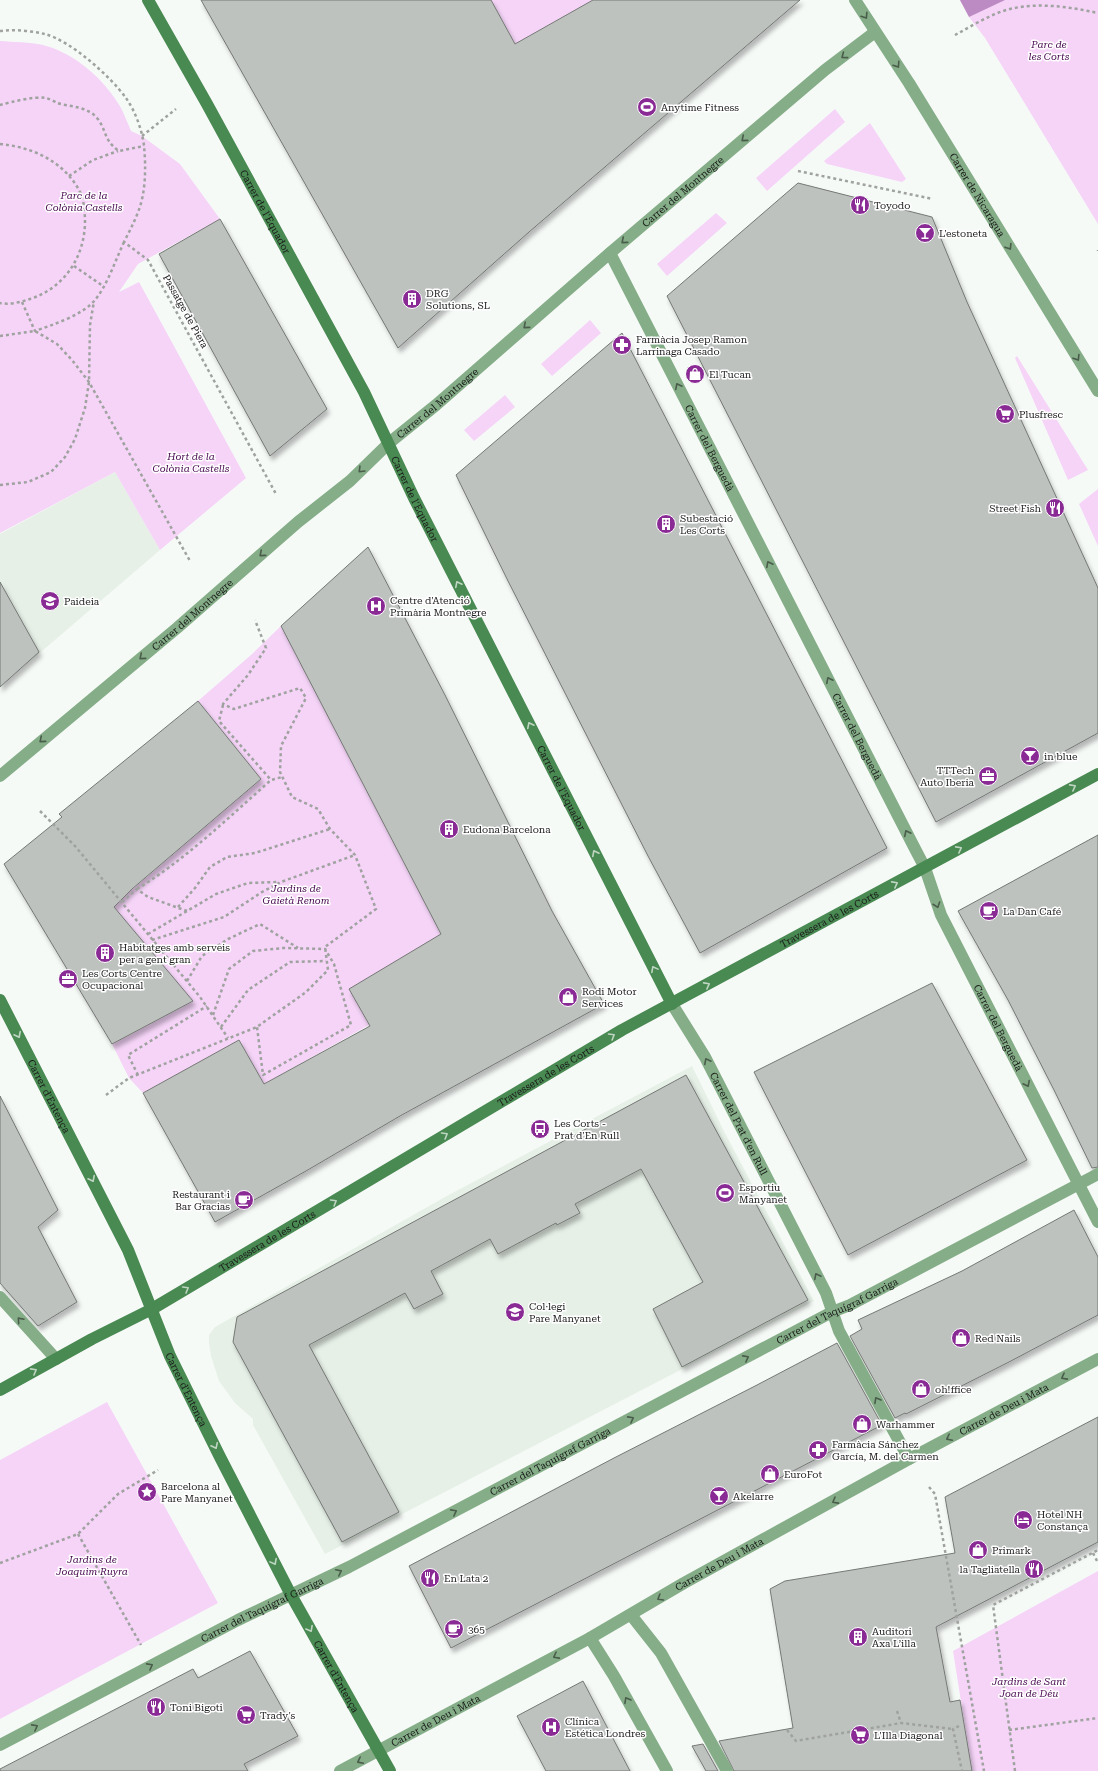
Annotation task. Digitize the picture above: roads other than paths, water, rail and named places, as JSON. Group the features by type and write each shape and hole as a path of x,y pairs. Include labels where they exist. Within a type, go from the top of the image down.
{"main road":[{"name":"Carrer de l'Equador","path":"148,0 207,104 356,378 389,443 414,498 672,1004"},
{"name":"Travessera de les Corts","path":"0,1390 152,1309 622,1030 1098,774"},
{"name":"Carrer d'Entença","path":"0,1000 128,1250 174,1363 220,1457 291,1595 390,1771"}],"street":[{"name":"Carrer de Nicaragua","path":"855,0 909,83 1098,391"},
{"name":"Carrer del Montnegre","path":"0,776 177,628 298,522 350,481 389,443 436,405 610,253 825,70 875,32"},
{"name":"Carrer del Berguedà","path":"610,253 925,868 941,915 1098,1222"},
{"name":"Carrer del Prat d'en Rull","path":"672,1004 705,1057 826,1293 839,1331 909,1459"},
{"name":"Carrer del Taquígraf Garriga","path":"0,1745 238,1620 364,1559 832,1312 857,1301 1098,1174"},
{"path":"0,1297 56,1360"},
{"name":"Carrer de Deu i Mata","path":"340,1771 590,1638 684,1583 909,1459 1098,1359"},
{"path":"631,1615 661,1653 727,1771"},
{"path":"590,1638 614,1676 667,1771"}],"place":[{"name":"Anytime Fitness","path":"647,107"},
{"name":"Toyodo","path":"860,205"},
{"name":"L'estoneta","path":"925,233"},
{"name":"DRG Solutions, SL","path":"412,299"},
{"name":"Farmàcia Josep Ramon Larrinaga Casado","path":"622,345"},
{"name":"El Tucan","path":"695,374"},
{"name":"Plusfresc","path":"1005,414"},
{"name":"Street Fish","path":"1055,508"},
{"name":"Subestació Les Corts","path":"666,524"},
{"name":"Paideia","path":"50,601"},
{"name":"Centre d'Atenció Primària Montnegre","path":"376,606"},
{"name":"in blue","path":"1030,756"},
{"name":"TTTech Auto Iberia","path":"988,776"},
{"name":"Eudona Barcelona","path":"449,829"},
{"name":"La Dan Café","path":"989,911"},
{"name":"Habitatges amb serveis per a gent gran","path":"105,953"},
{"name":"Les Corts Centre Ocupacional","path":"68,979"},
{"name":"Rodi Motor Services","path":"568,997"},
{"name":"Les Corts - Prat d'En Rull","path":"540,1129"},
{"name":"Esportiu Manyanet","path":"725,1193"},
{"name":"Restaurant i Bar Gracias","path":"244,1200"},
{"name":"Col·legi Pare Manyanet","path":"515,1312"},
{"name":"Red Nails","path":"961,1338"},
{"name":"oh!ffice","path":"921,1389"},
{"name":"Warhammer","path":"862,1424"},
{"name":"Farmàcia Sánchez García, M. del Carmen","path":"818,1450"},
{"name":"EuroFot","path":"770,1474"},
{"name":"Barcelona al Pare Manyanet","path":"147,1492"},
{"name":"Akelarre","path":"719,1496"},
{"name":"Hotel NH Constança","path":"1023,1520"},
{"name":"Primark","path":"978,1550"},
{"name":"la Tagliatella","path":"1034,1569"},
{"name":"En Lata 2","path":"430,1578"},
{"name":"365","path":"454,1629"},
{"name":"Auditori Axa L’illa","path":"858,1637"},
{"name":"Toni Bigoti","path":"156,1707"},
{"name":"Trady's","path":"246,1715"},
{"name":"Clínica Estética Londres","path":"551,1727"},
{"name":"L'Illa Diagonal","path":"860,1735"}],"park label":[{"name":"Parc de les Corts","path":"1049,50"},
{"name":"Parc de la Colònia Castells","path":"84,200"},
{"name":"Hort de la Colònia Castells","path":"191,462"},
{"name":"Jardins de Gaietà Renom","path":"296,894"},
{"name":"Jardins de Joaquim Ruyra","path":"92,1564"},
{"name":"Jardins de Sant Joan de Déu","path":"1029,1686"}]}
